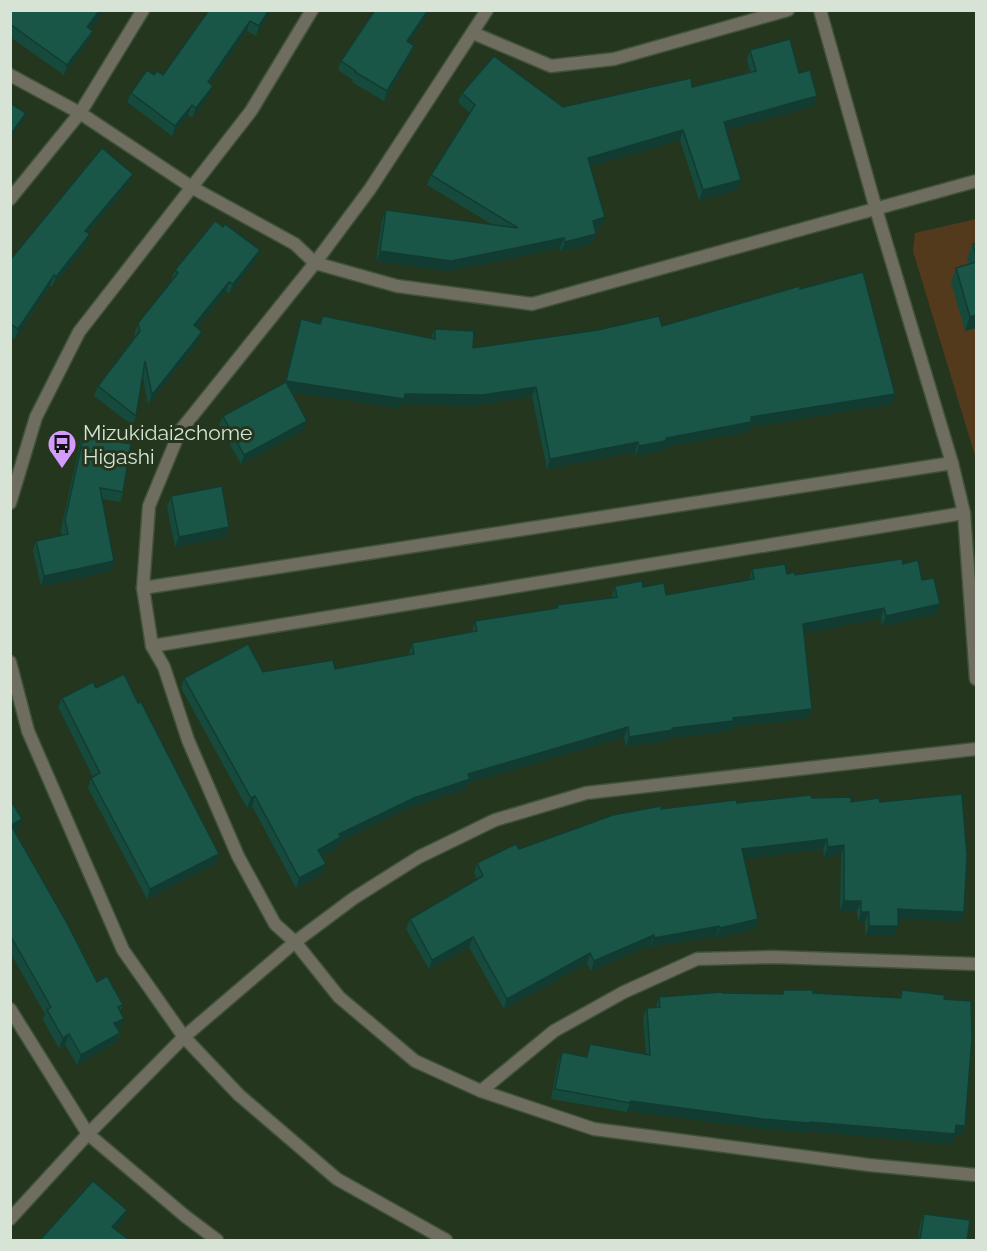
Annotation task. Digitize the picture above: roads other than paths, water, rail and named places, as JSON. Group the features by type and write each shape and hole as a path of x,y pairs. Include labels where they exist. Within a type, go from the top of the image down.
{"street":[{"path":"10,199 80,113 143,10"},
{"path":"10,503 36,417 79,332 251,111 312,10"},
{"path":"487,10 370,189 315,263 180,431 149,507 143,588 152,646 164,667 188,740 238,856 275,924 295,942 339,997 415,1061 481,1091 594,1130 868,1165 976,1175"},
{"path":"474,33 551,66 614,60 788,10"},
{"path":"820,10 876,209 952,463 964,513 976,679"},
{"path":"10,75 80,113 193,188 295,244 315,263 397,286 532,304 976,181"},
{"path":"143,588 952,463"},
{"path":"152,646 964,513"},
{"path":"10,662 28,731 123,950 184,1037 239,1095 337,1179 446,1240"},
{"path":"10,1219 88,1134 184,1037 295,942 354,898 419,857 495,820 586,793 976,749"},
{"path":"481,1091 554,1030 624,992 697,959 773,957 976,963"},
{"path":"10,1009 88,1134 217,1240"}],"place":[{"name":"Mizukidai2chome Higashi","path":"62,470"}]}
